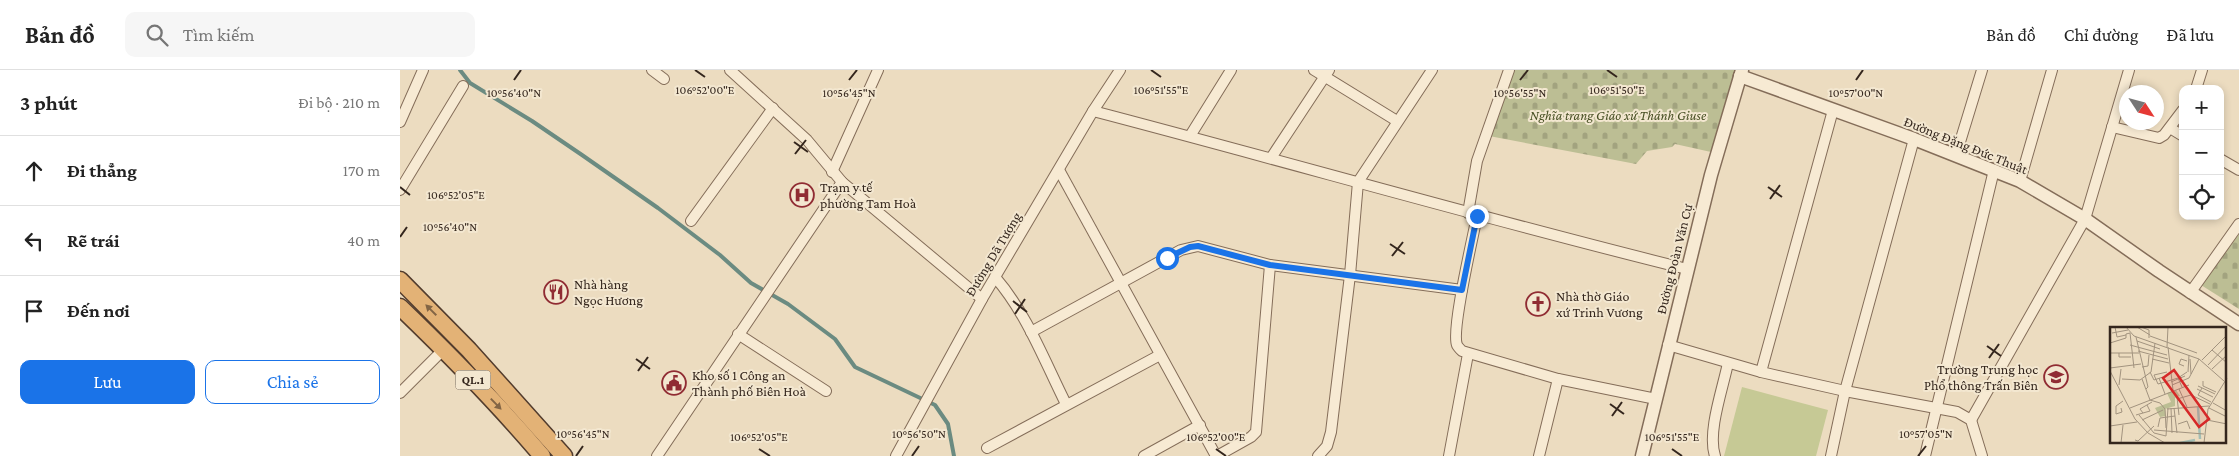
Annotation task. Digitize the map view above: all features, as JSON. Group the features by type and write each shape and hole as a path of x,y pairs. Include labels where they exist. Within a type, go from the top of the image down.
{"highway":[{"path":"400,280 462,342 564,456"},
{"name":"QL.1","path":"400,307 444,349 542,456"}],"street":[{"path":"400,122 423,70"},
{"path":"652,70 664,78"},
{"path":"832,172 878,70"},
{"name":"Đường Dã Tượng","path":"896,456 982,299 1120,70"},
{"path":"1190,136 1231,70"},
{"path":"1314,70 1327,73 1397,121"},
{"path":"1318,456 1327,446 1332,432 1350,275 1358,182 1432,70"},
{"path":"1510,70 1479,154 1456,333 1457,345 1468,354 1558,379 1656,399"},
{"path":"1956,155 1982,70"},
{"path":"2020,181 2052,70"},
{"path":"1971,420 2086,219 2129,70"},
{"path":"2197,85 2202,70"},
{"path":"734,73 811,145 842,182 982,299"},
{"path":"1272,158 1327,73"},
{"name":"Đường Đặng Đức Thuật","path":"1741,73 2020,181 2086,219 2190,293 2239,324"},
{"name":"Đường Đoàn Văn Cự","path":"1642,456 1711,175 1741,73"},
{"path":"400,190 463,86"},
{"path":"691,221 773,108"},
{"path":"1761,372 1833,110"},
{"path":"1094,111 1472,214 1687,269"},
{"path":"2112,126 2159,138 2170,128 2179,116"},
{"path":"2170,128 2179,134"},
{"path":"1831,456 1845,391 1914,139"},
{"path":"2224,161 2239,170"},
{"path":"1060,170 1216,456 1251,437 1256,432 1270,265"},
{"path":"1925,456 1935,408 1994,170"},
{"path":"657,456 842,182"},
{"path":"2190,293 2239,224"},
{"path":"1031,332 1190,247 1208,248 1270,265 1462,290"},
{"path":"995,277 1015,301 1066,404"},
{"path":"738,334 826,391"},
{"path":"1668,345 1761,372 1845,391 1957,412 1971,420 1982,456"},
{"path":"400,393 444,349"},
{"path":"1449,456 1468,354"},
{"path":"987,448 1160,355"},
{"path":"1715,456 1713,448 1714,432 1728,363"},
{"path":"1539,456 1558,379"},
{"path":"1144,456 1200,425"}],"green space":[{"name":"Nghĩa trang Giáo xứ Thánh Giuse","path":"1514,70 1735,70 1711,152 1675,144 1672,147 1647,151 1636,164 1489,136"},
{"path":"2239,234 2239,309 2201,285"},
{"path":"1742,387 1828,410 1816,456 1724,456"}],"waterway":[{"path":"460,70 470,83 532,121 658,208 720,255 751,283 788,304 835,339 855,367 935,405 948,424 954,456"}],"place":[{"name":"Trạm y tế phường Tam Hoà","path":"802,195"},
{"name":"Nhà hàng Ngọc Hương","path":"556,292"},
{"name":"Nhà thờ Giáo xứ Trinh Vương","path":"1538,304"},
{"name":"Trường Trung học Phổ thông Trấn Biên","path":"2056,377"},
{"name":"Kho số 1 Công an Thành phố Biên Hoà","path":"674,383"}],"route":[{"path":"1167,258 1181,250 1198,246 1230,256 1270,265 1462,290 1477,216"}]}
